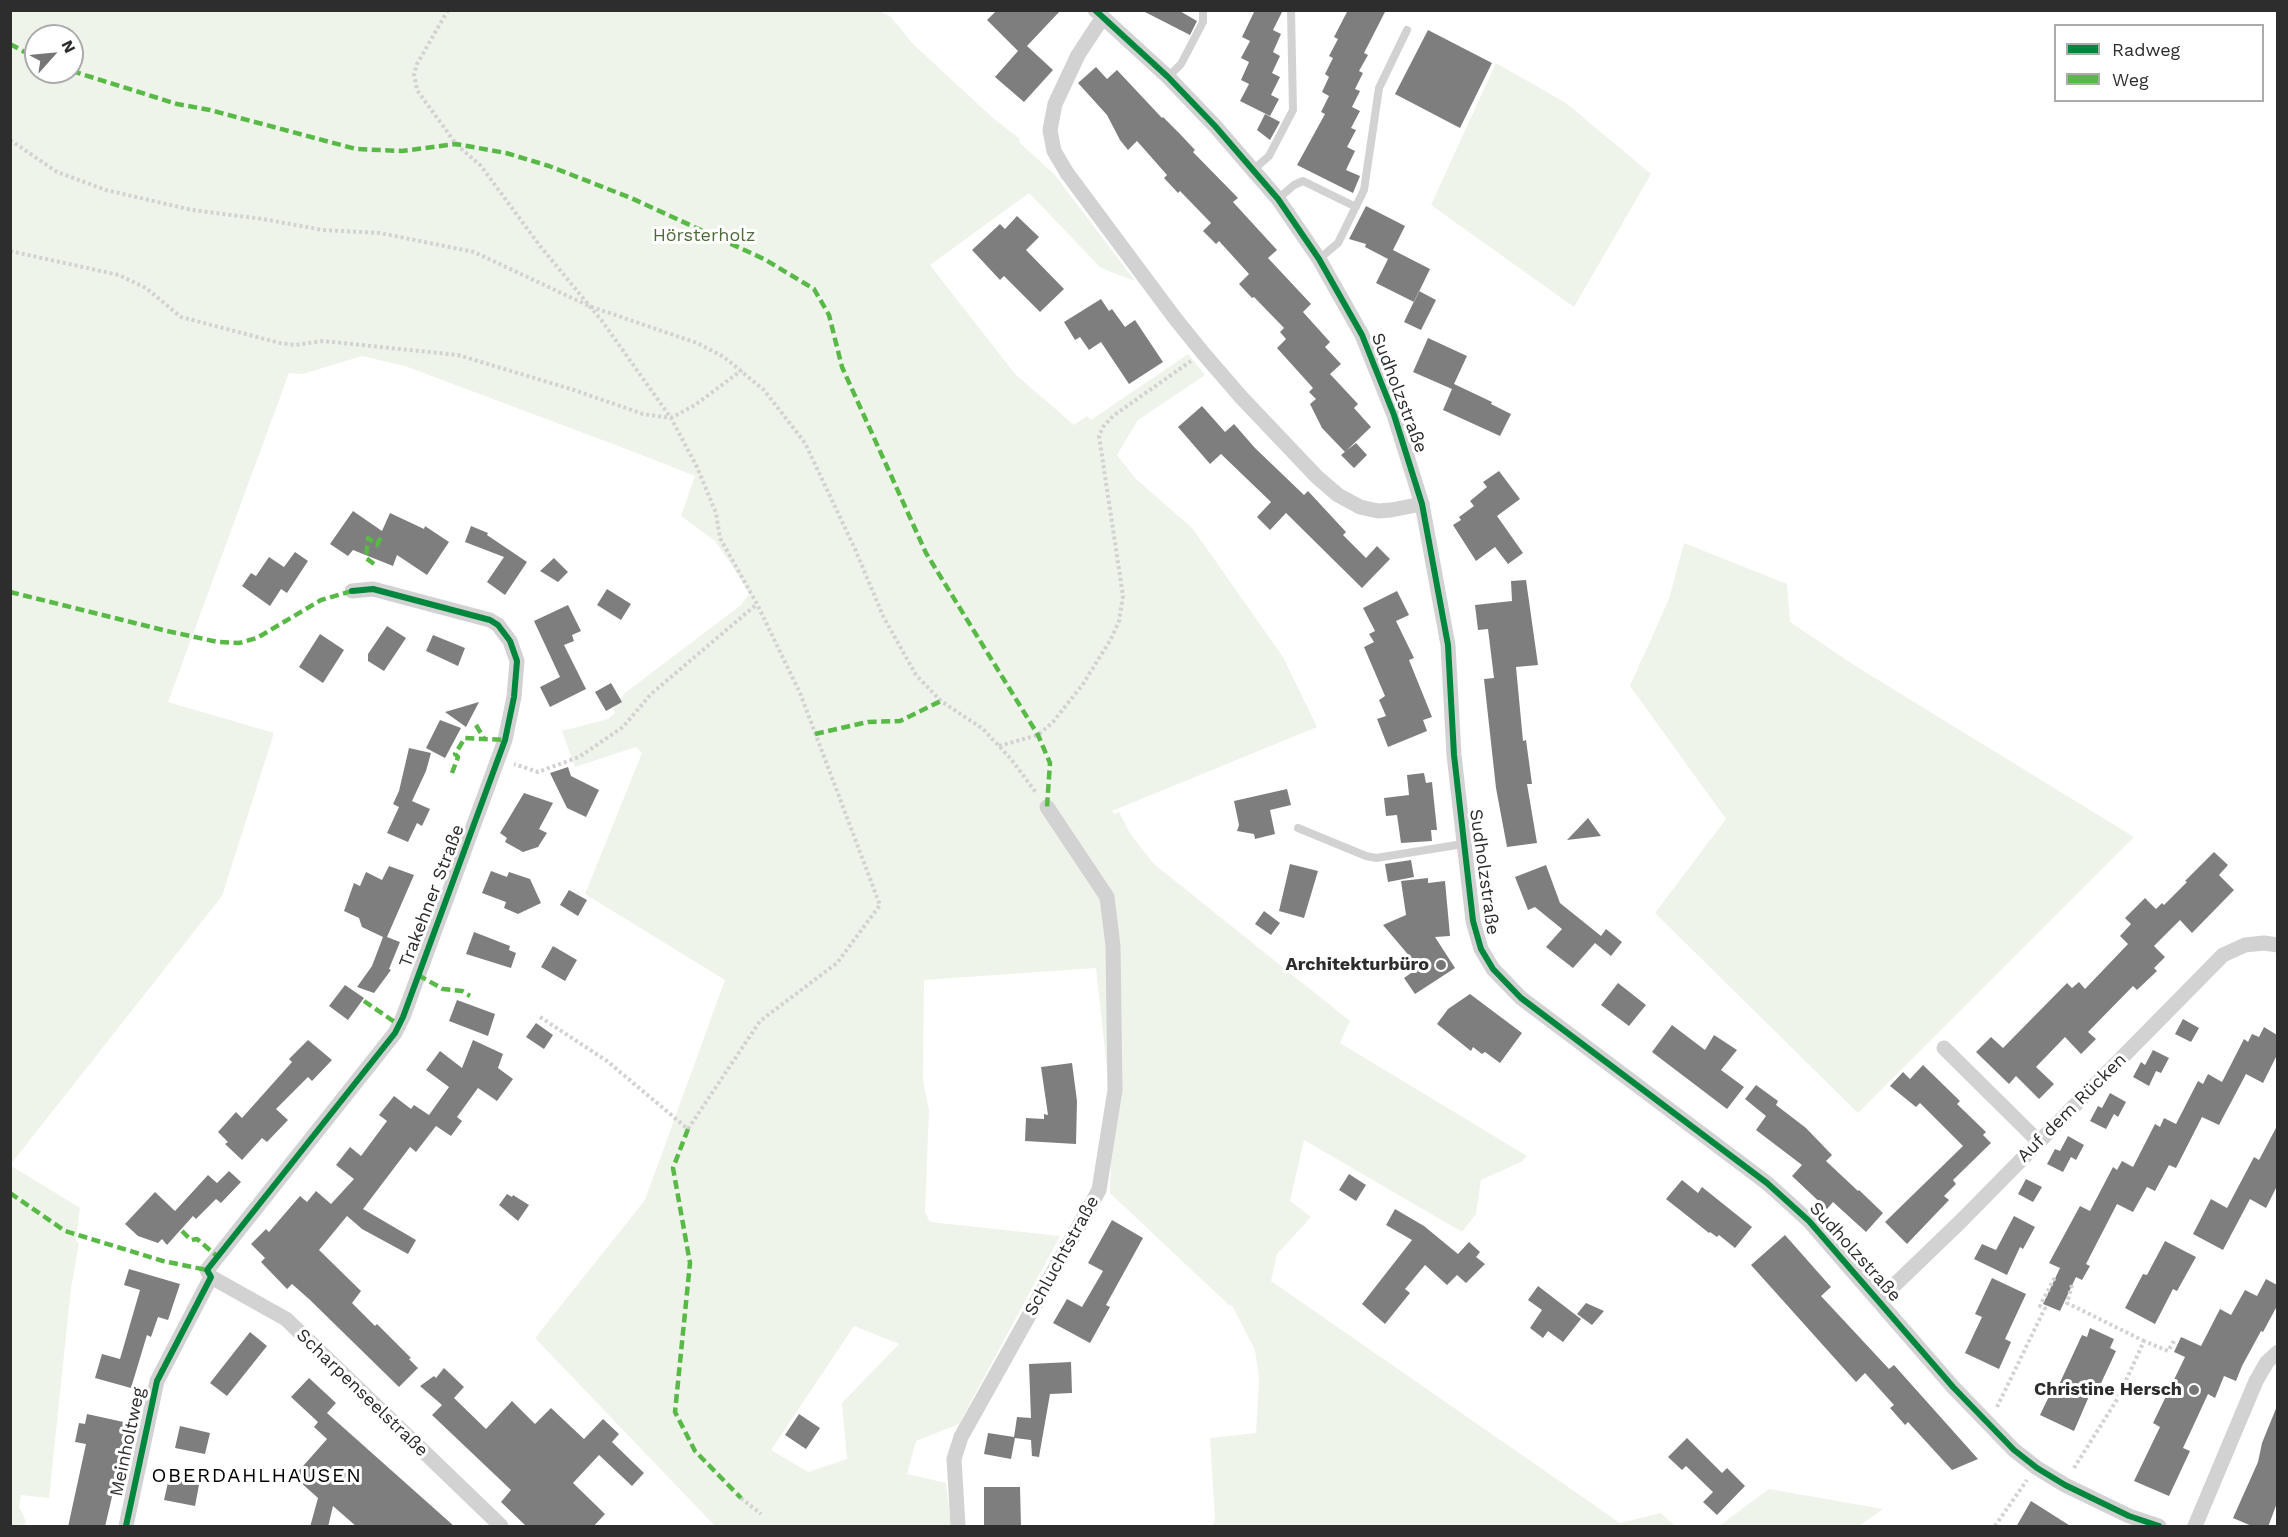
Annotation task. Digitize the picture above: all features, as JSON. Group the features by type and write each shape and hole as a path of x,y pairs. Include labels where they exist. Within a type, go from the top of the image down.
{"street":[{"name":"Sudholzstraße","path":"1422,504 1378,511 1360,507 1338,495 1282,440 1203,353 1073,182 1054,150 1050,130 1055,104 1099,14 1168,77 1278,199 1319,259 1362,335 1401,437 1422,504 1448,645 1454,755 1476,938 1486,960 1501,979 1521,998 1767,1183 1809,1221 1953,1387 2014,1450 2037,1468 2097,1501 2159,1527"},
{"name":"Trakehner Straße","path":"209,1274 395,1033 500,759 512,708 518,673 515,651 504,632 490,620 373,589 352,591"},
{"name":"Schluchtstraße","path":"958,1527 954,1459 961,1437 1099,1190 1115,1090 1113,946 1107,897 1047,807"},
{"name":"Auf dem Rücken","path":"1878,1300 1961,1221 2223,955 2245,945 2264,943 2277,945"},
{"path":"1944,1048 2038,1141"},
{"name":"Meinholtweg","path":"126,1527 157,1381 209,1274"},
{"name":"Scharpenseelstraße","path":"209,1274 286,1320 501,1527"},
{"path":"2195,1527 2256,1381 2267,1362 2277,1352"}],"lane":[{"path":"1168,77 1181,64 1203,22 1203,10"},
{"path":"1253,170 1269,156 1293,110 1291,10"},
{"path":"1319,259 1338,243 1364,190 1379,88 1407,30"},
{"path":"1278,199 1294,185 1303,181 1356,207"},
{"path":"1298,828 1376,858 1463,844"}],"path":[{"path":"448,10 417,64 414,74 417,90 456,144 481,166 651,388 671,418 697,467 712,504 720,538 757,604 800,693 880,905 837,963 760,1022 688,1129 607,1061 540,1017"},
{"path":"10,140 57,172 106,190 192,210 263,219 323,230 380,233 474,252 589,306 697,343 724,357 764,390 805,443 855,549 883,616 916,675 942,701 983,729 1047,807"},
{"path":"10,251 119,275 146,288 181,317 280,344 295,345 323,341 458,355 563,386 643,414 671,418 695,405 742,370"},
{"path":"999,746 1038,735 1053,722 1083,684 1111,639 1119,621 1123,596 1100,449 1099,436 1103,427 1113,416 1203,353"},
{"path":"500,759 538,772 579,757 623,727 651,694 757,604"},
{"path":"1997,1407 2044,1308 2040,1306 2055,1277"},
{"path":"2072,1284 2067,1303 2168,1352 2174,1341"},
{"path":"2074,1468 2118,1398 2144,1341"},
{"path":"1995,1527 2037,1468"},
{"path":"741,1498 761,1514"}],"green space":[{"name":"Hörsterholz","path":"11,11 879,11 890,16 913,44 993,118 1020,139 1019,142 1055,175 1135,281 1101,268 1029,193 930,265 1015,374 1074,425 1087,416 1091,420 1188,354 1205,375 1138,420 1117,455 1135,478 1193,529 1283,657 1317,727 1112,811 1115,814 1119,812 1131,835 1154,864 1350,1021 1340,1043 1527,1156 1521,1162 1481,1180 1476,1214 1462,1232 1304,1140 1290,1201 1311,1217 1277,1254 1271,1281 1620,1523 1661,1513 1675,1526 1212,1526 1215,1519 1210,1438 1256,1433 1259,1379 1255,1350 1232,1305 1230,1306 1110,1193 1112,1116 1096,968 924,980 923,1080 929,1110 925,1212 930,1222 1060,1236 959,1424 916,1441 907,1474 946,1483 951,1526 715,1526 535,1338 645,1200 725,980 585,894 642,753 636,747 575,767 562,731 608,719 615,713 613,709 625,693 741,605 749,594 715,541 681,516 695,476 405,366 362,356 303,374 289,373 168,702 274,733 222,896 11,1164","holes":["854,1326 899,1344 842,1403 847,1459 808,1472 771,1450"]},
{"path":"1496,63 1566,103 1651,174 1574,307 1431,205"},
{"path":"1684,543 1787,584 1790,622 1857,667 2134,837 1858,1113 1655,913 1726,819 1630,686 1669,599"},
{"path":"10,1165 80,1208 76,1241 79,1243 71,1288 49,1498 21,1495 19,1507 26,1521 24,1526 10,1526"},
{"path":"1769,1489 1883,1509 1859,1526 1719,1526"}],"building":[{"path":"997,10 1061,10 1027,46 1053,70 1024,102 995,77 1018,51 987,20"},
{"path":"1141,10 1178,10 1197,21 1190,35"},
{"path":"1255,10 1283,10 1273,30 1281,34 1273,52 1280,56 1272,73 1280,77 1271,95 1279,99 1270,116 1240,101 1249,84 1241,80 1249,62 1241,58 1250,41 1242,37"},
{"path":"1348,10 1386,10 1364,53 1368,55 1359,71 1363,73 1355,89 1360,91 1352,107 1360,111 1351,128 1356,130 1347,147 1355,151 1346,170 1360,176 1353,193 1297,165 1325,114 1321,112 1329,96 1322,92 1329,77 1325,74 1333,58 1329,56 1338,39 1334,37"},
{"path":"1428,30 1492,63 1460,128 1395,94"},
{"path":"1096,67 1107,79 1117,70 1180,134 1195,150 1193,152 1238,198 1233,202 1277,250 1268,258 1311,304 1303,312 1330,342 1325,347 1341,364 1330,374 1358,404 1354,408 1371,427 1345,452 1322,428 1310,404 1316,399 1309,392 1313,388 1277,348 1286,339 1280,332 1284,328 1239,284 1249,274 1219,241 1216,244 1203,231 1211,223 1164,178 1167,175 1137,141 1128,150 1107,115 1078,83"},
{"path":"1265,114 1280,122 1270,140 1257,130"},
{"path":"1366,206 1405,226 1393,250 1430,269 1414,302 1376,283 1388,259 1365,247 1366,244 1349,239"},
{"path":"1017,216 1039,237 1026,250 1064,289 1040,312 1004,276 1000,280 972,250 1000,224 1005,229"},
{"path":"1419,291 1436,300 1421,330 1404,322"},
{"path":"1101,299 1109,311 1112,309 1125,327 1135,320 1163,362 1129,384 1101,342 1089,350 1080,337 1075,340 1064,322"},
{"path":"1428,338 1467,356 1454,384 1511,414 1500,436 1443,410 1452,389 1413,372"},
{"path":"1202,406 1225,432 1234,424 1255,448 1304,495 1308,491 1346,532 1343,535 1366,558 1377,546 1390,559 1362,588 1286,513 1270,530 1257,517 1271,502 1221,454 1210,464 1178,427"},
{"path":"1356,443 1367,455 1354,468 1341,455"},
{"path":"1499,471 1520,499 1497,516 1523,553 1508,564 1495,547 1476,561 1453,525 1461,520 1459,517 1474,506 1470,501 1487,487 1483,482"},
{"path":"353,511 382,531 390,513 424,529 425,526 449,542 427,575 397,555 393,566 353,550 348,556 330,544"},
{"path":"471,526 488,533 487,535 527,562 505,595 487,582 504,557 465,542"},
{"path":"295,552 308,561 287,593 281,589 270,606 242,586 251,573 256,576 269,557 284,567"},
{"path":"554,558 568,572 558,582 540,571"},
{"path":"1526,580 1538,665 1516,667 1523,741 1526,740 1532,784 1527,784 1537,843 1507,847 1496,788 1484,679 1494,678 1488,629 1478,630 1475,605 1512,601 1511,581"},
{"path":"607,589 631,604 621,620 597,605"},
{"path":"1397,591 1409,615 1396,621 1414,658 1409,660 1432,717 1423,720 1427,731 1388,747 1377,719 1386,716 1379,700 1385,696 1364,647 1374,642 1369,634 1375,631 1363,608"},
{"path":"568,605 581,631 572,635 574,641 564,645 586,689 550,707 540,687 560,677 534,621"},
{"path":"387,626 406,638 384,671 368,661 368,654"},
{"path":"320,634 344,650 323,683 299,667"},
{"path":"433,635 465,648 458,666 426,651"},
{"path":"611,683 622,702 606,711 595,692"},
{"path":"479,702 466,727 445,712"},
{"path":"440,720 461,728 445,758 426,748"},
{"path":"409,748 431,753 426,771 412,801 430,809 422,826 417,823 408,842 387,833 399,807 393,804 399,791"},
{"path":"568,767 571,776 599,790 586,817 567,808 550,773"},
{"path":"1424,773 1426,783 1432,782 1437,830 1431,830 1432,841 1401,843 1397,815 1386,816 1384,798 1409,795 1407,775"},
{"path":"1287,789 1291,805 1270,810 1275,834 1255,839 1254,834 1237,831 1239,825 1234,801"},
{"path":"524,793 553,803 539,829 547,833 538,847 523,852 505,842 507,838 500,833"},
{"path":"1588,818 1601,836 1567,840"},
{"path":"2214,852 2228,865 2219,875 2234,890 2192,933 2180,920 2154,946 2165,957 2154,968 2157,971 2137,990 2133,986 2088,1032 2096,1039 2081,1054 2065,1037 2036,1067 2054,1084 2039,1099 2016,1076 2009,1084 1976,1052 1991,1037 2003,1048 2067,983 2072,988 2079,982 2085,989 2128,944 2120,936 2131,924 2125,918 2145,898 2156,909 2162,903 2164,905"},
{"path":"1411,860 1414,877 1388,882 1385,864"},
{"path":"1290,864 1318,871 1304,918 1279,911"},
{"path":"1546,865 1560,903 1601,936 1606,929 1622,942 1611,956 1595,943 1573,968 1546,947 1562,929 1535,907 1528,910 1515,877"},
{"path":"389,866 414,875 387,937 400,942 389,969 391,970 374,993 357,987 372,966 383,937 362,927 359,918 344,911 354,883 360,886 366,872 382,880"},
{"path":"491,871 507,877 509,872 530,879 541,903 518,914 504,908 506,902 482,893"},
{"path":"1428,878 1428,883 1445,881 1450,936 1435,937 1455,968 1415,994 1404,978 1411,973 1411,958 1383,925 1406,915 1401,881"},
{"path":"569,890 587,900 578,916 560,905"},
{"path":"1264,911 1280,923 1271,935 1255,924"},
{"path":"474,932 510,946 509,950 516,953 511,968 466,954"},
{"path":"553,946 577,960 565,981 541,967"},
{"path":"1618,983 1646,1005 1629,1026 1601,1005"},
{"path":"345,985 364,998 348,1020 329,1006"},
{"path":"1470,994 1522,1033 1500,1063 1485,1052 1482,1054 1473,1047 1471,1051 1437,1024 1448,1009"},
{"path":"457,1000 495,1014 488,1036 449,1021"},
{"path":"2183,1019 2199,1028 2191,1042 2175,1034"},
{"path":"536,1023 553,1035 544,1049 526,1037"},
{"path":"1672,1025 1705,1050 1714,1035 1737,1050 1721,1070 1744,1087 1727,1109 1652,1052"},
{"path":"2264,1027 2277,1035 2277,1055 2263,1083 2246,1074 2219,1125 2202,1117 2176,1168 2169,1165 2155,1191 2147,1187 2133,1212 2117,1204 2086,1264 2090,1266 2082,1280 2076,1277 2060,1311 2043,1304 2060,1268 2049,1263 2080,1206 2090,1211 2113,1167 2117,1170 2122,1161 2133,1167 2155,1124 2160,1127 2164,1118 2176,1124 2198,1081 2203,1084 2208,1074 2222,1082 2244,1039 2248,1042 2252,1034 2259,1037"},
{"path":"308,1040 332,1060 312,1081 308,1077 276,1109 288,1120 267,1142 262,1138 242,1160 225,1144 228,1142 218,1132 236,1112 242,1118 292,1062 289,1059"},
{"path":"473,1040 503,1054 498,1068 513,1079 497,1101 478,1088 457,1117 462,1121 451,1136 436,1126 416,1152 410,1147 363,1209 416,1240 408,1254 362,1229 347,1216 319,1250 361,1291 352,1303 375,1326 377,1324 418,1368 399,1387 292,1284 287,1289 261,1262 265,1258 251,1244 266,1229 269,1232 300,1196 307,1202 316,1191 331,1204 354,1179 336,1165 350,1147 361,1156 387,1121 379,1115 394,1096 411,1109 414,1105 429,1115 449,1087 426,1070 440,1051 462,1068"},
{"path":"2153,1050 2169,1058 2161,1073 2156,1071 2149,1086 2133,1077 2141,1062 2145,1065"},
{"path":"1072,1063 1077,1101 1076,1144 1025,1141 1026,1118 1044,1119 1044,1114 1048,1115 1041,1067"},
{"path":"1923,1065 1960,1101 1957,1104 1986,1132 1983,1135 1991,1143 1953,1180 1956,1184 1944,1196 1949,1200 1907,1244 1885,1222 1963,1146 1920,1103 1916,1107 1890,1086 1903,1072 1910,1079"},
{"path":"1756,1085 1778,1101 1776,1105 1806,1128 1832,1155 1826,1161 1883,1213 1866,1232 1833,1202 1827,1209 1792,1176 1802,1165 1756,1130 1766,1116 1745,1099"},
{"path":"2110,1093 2126,1102 2118,1117 2114,1114 2106,1129 2090,1121 2098,1106 2102,1108"},
{"path":"2277,1126 2277,1186 2266,1208 2250,1199 2223,1250 2193,1234 2211,1199 2227,1208 2254,1157 2259,1160"},
{"path":"2068,1136 2084,1145 2076,1160 2071,1157 2063,1172 2047,1164 2055,1149 2060,1151"},
{"path":"229,1171 241,1182 221,1203 216,1199 196,1219 193,1216 167,1245 162,1239 158,1243 138,1236 125,1224 155,1192 175,1211 208,1175 217,1183"},
{"path":"1349,1174 1366,1185 1356,1201 1339,1190"},
{"path":"2026,1179 2042,1187 2033,1202 2018,1194"},
{"path":"1682,1180 1698,1193 1702,1187 1752,1227 1735,1248 1719,1235 1717,1237 1709,1233 1666,1199"},
{"path":"507,1194 529,1205 518,1221 499,1205"},
{"path":"1395,1209 1424,1226 1458,1254 1469,1242 1480,1252 1476,1257 1485,1264 1466,1283 1457,1275 1447,1285 1425,1265 1405,1289 1410,1293 1385,1324 1362,1304 1412,1240 1386,1225"},
{"path":"2014,1216 2035,1227 2023,1249 2020,1247 2007,1275 1974,1259 1982,1244 1996,1250"},
{"path":"1112,1220 1143,1238 1106,1305 1110,1307 1090,1343 1053,1323 1067,1299 1082,1307 1103,1271 1088,1263"},
{"path":"1785,1235 1831,1287 1821,1296 1889,1369 1894,1365 1978,1459 1952,1470 1908,1422 1905,1425 1890,1408 1894,1405 1865,1373 1856,1382 1751,1265"},
{"path":"2165,1241 2196,1257 2177,1291 2173,1289 2155,1324 2125,1308 2143,1274 2147,1275"},
{"path":"129,1269 180,1284 168,1320 158,1317 151,1337 147,1335 131,1388 95,1378 102,1354 120,1359 140,1290 124,1285"},
{"path":"1992,1278 2026,1294 2005,1339 2011,1342 1999,1369 1965,1353 1982,1317 1975,1314"},
{"path":"2266,1279 2277,1285 2277,1306 2263,1332 2261,1331 2236,1381 2224,1376 2215,1398 2208,1394 2183,1448 2190,1451 2169,1496 2134,1481 2160,1427 2153,1423 2185,1357 2174,1352 2181,1337 2201,1346 2220,1309 2231,1315 2245,1290 2257,1296"},
{"path":"1538,1286 1581,1319 1563,1342 1548,1331 1543,1338 1530,1328 1542,1310 1528,1300"},
{"path":"1586,1303 1604,1311 1592,1325 1577,1314"},
{"path":"2090,1328 2114,1339 2110,1348 2116,1351 2095,1396 2090,1394 2074,1431 2040,1415 2053,1388 2057,1389 2082,1335 2087,1337"},
{"path":"250,1332 267,1346 227,1396 210,1383"},
{"path":"1071,1362 1072,1393 1050,1394 1039,1457 1032,1456 1031,1440 1015,1438 1011,1459 984,1454 988,1433 1014,1437 1017,1417 1031,1418 1029,1364"},
{"path":"444,1368 464,1387 454,1398 486,1429 512,1401 535,1424 551,1408 584,1439 603,1419 619,1434 612,1442 644,1473 632,1486 599,1455 573,1483 605,1514 593,1527 527,1527 501,1502 511,1490 432,1415 442,1405 420,1386 434,1376 436,1378"},
{"path":"309,1378 336,1403 327,1413 455,1527 357,1527 333,1506 328,1527 310,1527 318,1498 299,1481 301,1479 296,1474 327,1439 314,1427 318,1422 291,1397"},
{"path":"2277,1406 2277,1503 2268,1527 2254,1527 2233,1518 2258,1462 2262,1443"},
{"path":"87,1414 128,1423 121,1460 130,1461 124,1489 114,1488 105,1527 68,1527 86,1444 75,1442 79,1423 85,1424"},
{"path":"799,1414 820,1428 806,1449 785,1435"},
{"path":"180,1426 210,1433 205,1454 175,1448"},
{"path":"1687,1438 1722,1473 1727,1468 1745,1486 1717,1515 1703,1502 1713,1492 1686,1466 1682,1470 1668,1457"},
{"path":"169,1478 199,1485 195,1506 164,1500"},
{"path":"984,1487 1020,1487 1021,1527 984,1527"},
{"path":"2031,1501 2072,1527 2016,1527"}],"marked path":[{"path":"10,44 24,52"},
{"path":"84,75 177,104 210,110 356,149 402,151 456,144 506,153 549,166 631,198 764,259 814,289 829,315 842,367 926,553 1038,735 1050,763 1047,807"},
{"path":"374,564 366,558 368,538 377,545 382,535"},
{"path":"10,592 167,631 218,642 239,643 257,638 321,600 352,591"},
{"path":"815,734 868,722 900,721 941,701"},
{"path":"476,725 485,740"},
{"path":"452,773 458,757 455,754 465,738 505,740"},
{"path":"418,975 443,989 462,991 470,996"},
{"path":"364,1001 399,1025"},
{"path":"688,1129 673,1168 690,1263 675,1412 695,1451 741,1498"},
{"path":"10,1193 65,1231 163,1261 207,1270"},
{"path":"182,1231 191,1240 197,1239 218,1257"}],"cycle path":[{"path":"1095,10 1168,77 1215,126 1278,199 1319,259 1362,335 1394,415 1422,504 1448,645 1454,755 1473,921 1481,949 1493,969 1521,998 1767,1183 1809,1221 1953,1387 2014,1450 2037,1468 2065,1485 2129,1516 2159,1526"},
{"path":"126,1526 157,1381 211,1277 207,1270 395,1033 403,1017 505,740 514,697 517,661 510,641 498,625 490,620 373,589 352,591"}],"place":[{"name":"Architekturbüro","path":"1441,965"},
{"name":"Christine Hersch","path":"2194,1390"}],"district":[{"name":"OBERDAHLHAUSEN","path":"257,1476"}]}
